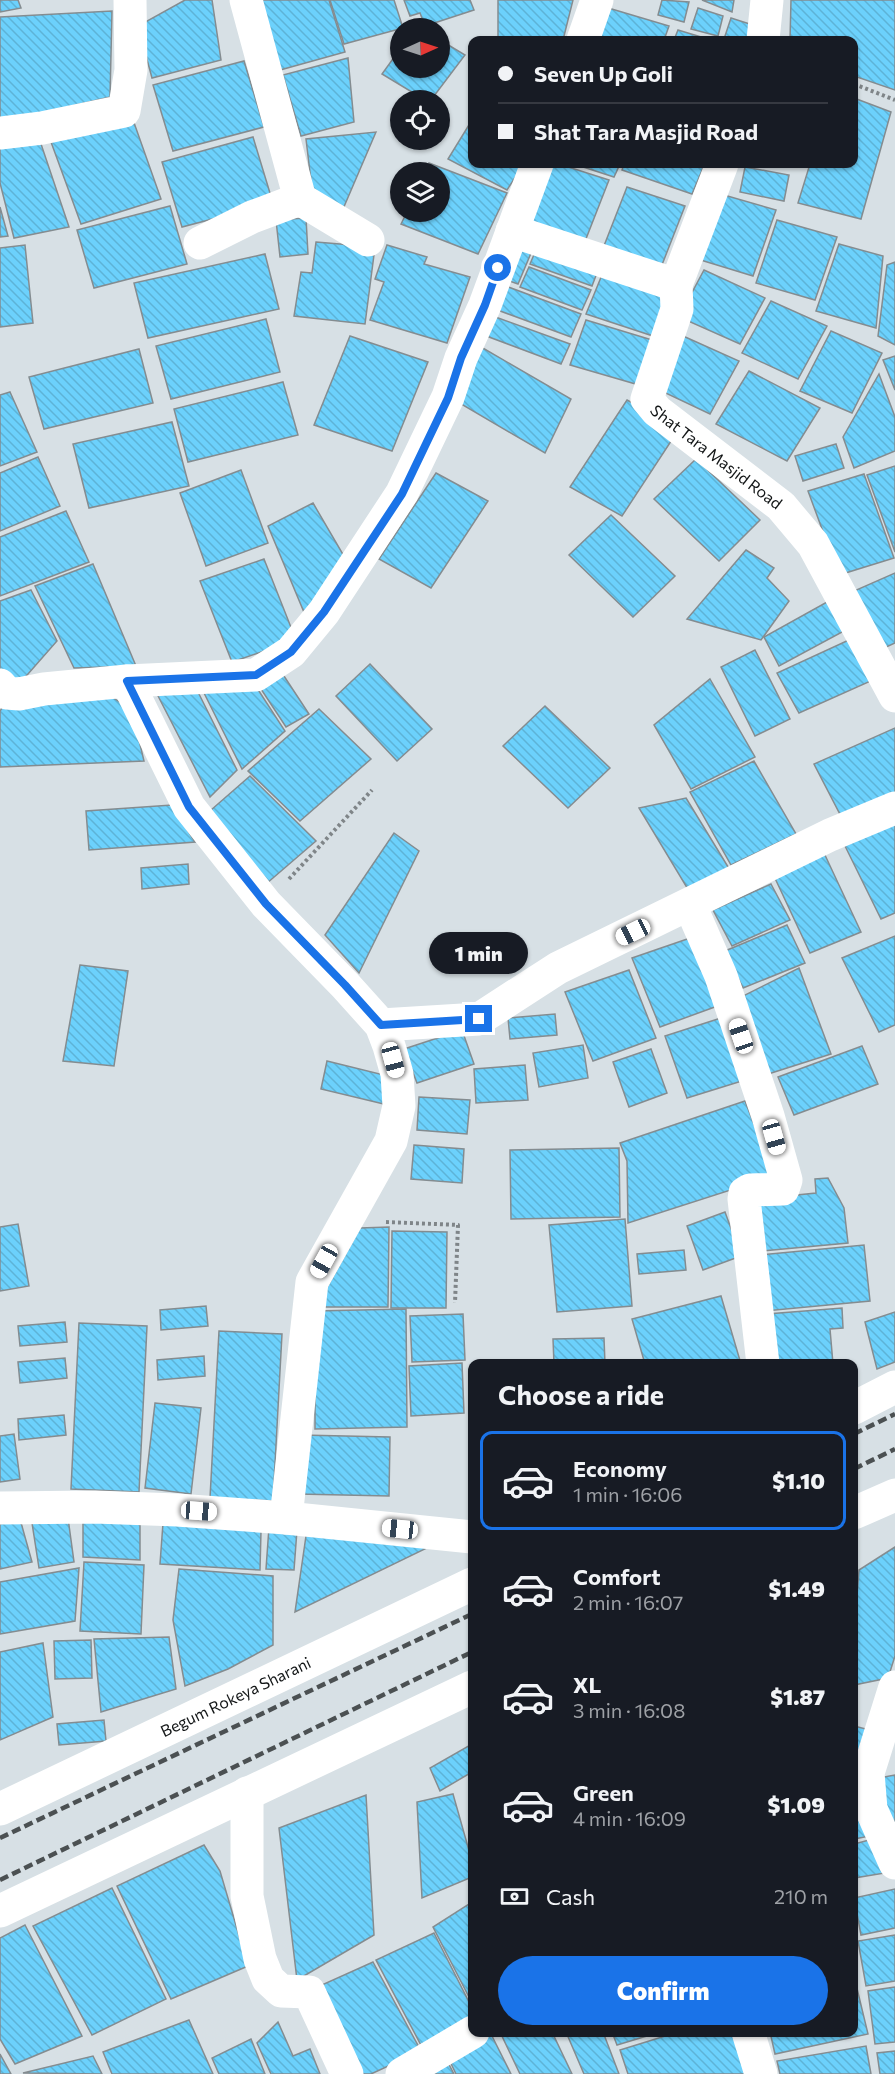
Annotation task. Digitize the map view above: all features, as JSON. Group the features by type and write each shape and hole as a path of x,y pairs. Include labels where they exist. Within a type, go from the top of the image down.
{"street":[{"path":"0,133 42,128 124,111 131,70 133,0"},
{"path":"246,0 300,199 368,240"},
{"path":"584,36 597,0"},
{"path":"763,36 767,0"},
{"path":"0,685 6,693 20,694 44,689 127,681 256,675 291,652 324,612 402,494 448,398 461,358 485,305 536,168"},
{"name":"Shat Tara Masjid Road","path":"720,168 676,285 677,309 647,399 657,411 781,506 813,544 895,696"},
{"path":"200,243 252,217 300,199"},
{"path":"512,231 676,285"},
{"path":"127,681 189,807 266,904 381,1025 390,1046 397,1074 399,1106 391,1141 312,1282 286,1518"},
{"path":"381,1025 479,1019 558,968 830,835 895,808"},
{"path":"690,905 721,976 768,1116 786,1179 783,1189 750,1190 745,1194 744,1199 762,1359"},
{"path":"858,1406 895,1387"},
{"path":"858,1511 895,1495"},
{"path":"0,1508 166,1509 286,1518 468,1537"},
{"name":"Begum Rokeya Sharani","path":"0,1809 468,1586"},
{"path":"895,1687 868,1773 871,1809 895,1863"},
{"path":"0,1911 468,1689"},
{"path":"247,1793 247,1896 260,1959 267,1979 281,1990 309,1992 347,2074"},
{"path":"402,2074 468,2035"},
{"path":"750,2037 761,2074"}],"path":[{"path":"858,86 895,100"},
{"path":"266,904 372,790"},
{"path":"347,1221 458,1226 455,1303"}],"building":[{"path":"0,0 18,0 21,8 0,12"},
{"path":"185,0 212,0 221,60 152,78 138,26"},
{"path":"258,0 329,0 345,52 280,70"},
{"path":"330,0 394,0 400,18 390,18 390,32 344,44"},
{"path":"404,0 470,0 474,10 450,18 422,18 420,13 410,16"},
{"path":"498,0 573,0 564,36 498,36"},
{"path":"662,0 689,2 684,22 658,15"},
{"path":"702,0 734,0 732,12"},
{"path":"791,0 895,0 895,90 858,77 858,36 790,36"},
{"path":"605,7 669,26 665,36 594,36"},
{"path":"698,8 723,16 718,36 691,29"},
{"path":"112,11 110,97 0,123 0,17"},
{"path":"731,18 756,26 753,36 725,36"},
{"path":"678,30 698,36 676,36"},
{"path":"450,46 465,55 450,75"},
{"path":"348,58 354,122 301,136 283,75"},
{"path":"244,61 264,127 173,151 153,85"},
{"path":"390,63 390,78 448,78 439,90 408,90 382,74"},
{"path":"858,100 891,112 861,219 798,203 809,168 858,168"},
{"path":"132,117 161,199 81,224 51,142"},
{"path":"468,126 468,168 521,168 507,190 448,159"},
{"path":"376,132 340,216 314,206 306,139"},
{"path":"253,137 273,203 182,227 162,162"},
{"path":"40,141 69,227 14,238 0,183 0,148"},
{"path":"549,168 572,168 609,180 582,249 524,229"},
{"path":"586,168 618,168 614,177"},
{"path":"623,168 703,168 692,194 622,170"},
{"path":"745,168 789,175 784,201 740,192"},
{"path":"450,171 507,193 478,254 401,224 402,222 450,222"},
{"path":"627,187 685,206 658,275 600,256"},
{"path":"717,193 776,210 753,276 694,258"},
{"path":"170,206 187,264 94,288 77,230"},
{"path":"0,207 8,236 0,237"},
{"path":"306,218 308,254 280,257 276,220"},
{"path":"777,220 837,237 815,300 756,283"},
{"path":"517,241 534,246 518,284 501,278"},
{"path":"316,242 375,247 365,324 294,316 301,272 312,273"},
{"path":"539,243 600,265 592,286 530,264"},
{"path":"839,244 883,256 876,328 816,311"},
{"path":"25,245 33,323 0,327 0,248"},
{"path":"387,245 427,257 424,264 470,277 447,343 370,320 384,282 375,279"},
{"path":"265,254 279,309 148,338 134,283"},
{"path":"895,262 895,345 878,336 887,265"},
{"path":"529,267 591,290 582,310 520,287"},
{"path":"604,270 673,294 656,337 586,314"},
{"path":"704,270 765,298 740,344 679,317"},
{"path":"503,285 581,314 571,337 492,308"},
{"path":"771,301 827,326 798,379 742,353"},
{"path":"490,315 570,344 561,364 481,334"},
{"path":"266,319 280,372 171,399 156,346"},
{"path":"586,320 662,343 646,387 570,365"},
{"path":"831,331 882,353 852,413 800,391"},
{"path":"350,336 428,362 392,451 314,425"},
{"path":"683,336 739,361 710,414 655,388"},
{"path":"481,347 571,399 545,453 456,401"},
{"path":"139,349 153,403 44,429 29,377"},
{"path":"895,356 895,390 883,360"},
{"path":"749,371 820,408 787,461 716,424"},
{"path":"879,374 895,417 895,451 854,468 843,437"},
{"path":"283,382 298,435 188,462 174,409"},
{"path":"10,392 37,452 0,466 0,395"},
{"path":"627,400 679,429 622,516 570,487"},
{"path":"172,422 189,486 89,508 73,444"},
{"path":"836,444 844,468 803,481 795,456"},
{"path":"38,457 60,506 0,531 0,473"},
{"path":"696,459 760,520 719,561 654,499"},
{"path":"895,466 895,552 867,475"},
{"path":"241,470 268,543 206,566 180,493"},
{"path":"436,473 488,501 431,588 379,559"},
{"path":"864,474 894,558 839,575 808,491"},
{"path":"313,503 348,563 306,617 268,526"},
{"path":"66,511 89,562 0,596 0,537"},
{"path":"611,515 675,576 633,617 569,555"},
{"path":"746,550 774,568 767,578 789,601 761,640 687,619"},
{"path":"264,559 296,640 232,662 200,581"},
{"path":"93,564 136,666 74,668 35,586"},
{"path":"895,573 895,643 884,648 854,591"},
{"path":"31,590 57,641 13,691 0,676 0,601"},
{"path":"827,602 844,631 779,666 764,637"},
{"path":"851,639 873,680 799,713 777,673"},
{"path":"755,650 790,719 755,736 721,667"},
{"path":"370,664 432,729 397,761 336,696"},
{"path":"282,673 309,714 286,727 259,686"},
{"path":"710,679 755,757 691,789 654,725"},
{"path":"255,685 285,731 242,769 202,689"},
{"path":"197,690 237,770 210,797 156,692"},
{"path":"108,694 132,711 144,761 0,767 0,711 9,698"},
{"path":"545,706 610,768 568,808 503,746"},
{"path":"319,709 371,759 300,821 248,771"},
{"path":"895,728 895,799 844,822 814,764"},
{"path":"754,761 796,834 731,865 690,792"},
{"path":"250,776 316,841 266,884 211,810"},
{"path":"686,798 733,875 692,896 639,808"},
{"path":"172,805 195,842 89,850 86,811"},
{"path":"895,823 895,913 881,919 844,844"},
{"path":"394,833 419,851 359,973 325,935"},
{"path":"824,853 861,932 810,953 773,874"},
{"path":"188,864 189,884 142,889 141,868"},
{"path":"771,884 790,920 732,946 713,910"},
{"path":"787,925 805,963 743,988 725,951"},
{"path":"696,936 723,1004 660,1027 632,958"},
{"path":"895,936 895,1025 879,1032 842,958"},
{"path":"80,965 128,971 114,1066 63,1061"},
{"path":"799,968 831,1054 765,1075 737,999"},
{"path":"629,970 656,1038 593,1061 565,992"},
{"path":"555,1014 557,1035 510,1039 508,1018"},
{"path":"721,1018 745,1080 687,1098 665,1036"},
{"path":"462,1030 474,1064 417,1083 404,1049"},
{"path":"583,1045 588,1078 539,1087 533,1053"},
{"path":"862,1046 878,1084 794,1115 778,1077"},
{"path":"651,1049 667,1093 629,1107 613,1062"},
{"path":"327,1061 388,1076 388,1105 321,1089"},
{"path":"525,1065 528,1100 476,1103 474,1069"},
{"path":"419,1097 470,1100 467,1134 417,1130"},
{"path":"745,1101 774,1176 628,1223 627,1161 620,1143"},
{"path":"414,1145 464,1149 462,1183 411,1179"},
{"path":"619,1148 620,1217 511,1219 510,1150"},
{"path":"828,1178 844,1208 848,1243 762,1251 756,1199 816,1193 815,1179"},
{"path":"725,1212 741,1256 703,1270 687,1226"},
{"path":"625,1219 632,1306 557,1312 549,1225"},
{"path":"18,1224 29,1286 0,1291 0,1227"},
{"path":"389,1227 388,1307 325,1307 325,1291 360,1228"},
{"path":"392,1231 447,1232 446,1308 391,1308"},
{"path":"864,1245 870,1301 765,1311 760,1255"},
{"path":"684,1250 686,1270 639,1274 637,1254"},
{"path":"721,1296 740,1359 644,1359 632,1319"},
{"path":"206,1306 208,1326 161,1330 160,1310"},
{"path":"842,1308 843,1328 830,1329 833,1359 772,1359 767,1314"},
{"path":"406,1309 407,1427 315,1429 315,1311"},
{"path":"895,1312 895,1362 877,1369 865,1322"},
{"path":"463,1314 465,1360 412,1362 410,1316"},
{"path":"65,1322 67,1342 20,1346 18,1326"},
{"path":"79,1323 147,1326 139,1492 71,1489"},
{"path":"219,1331 282,1334 273,1501 210,1498"},
{"path":"604,1338 605,1359 554,1359 553,1339"},
{"path":"204,1356 205,1376 158,1380 157,1360"},
{"path":"65,1358 67,1378 20,1383 18,1362"},
{"path":"462,1363 464,1413 411,1416 409,1366"},
{"path":"155,1403 201,1408 191,1494 145,1488"},
{"path":"64,1415 66,1435 19,1440 18,1419"},
{"path":"14,1434 20,1479 0,1482 0,1436"},
{"path":"300,1435 390,1437 389,1496 298,1494"},
{"path":"83,1513 140,1516 140,1560 83,1557"},
{"path":"68,1518 74,1562 39,1568 32,1523"},
{"path":"20,1519 32,1562 0,1569 0,1524"},
{"path":"163,1523 261,1531 260,1570 160,1564"},
{"path":"269,1527 297,1530 294,1570 266,1569"},
{"path":"307,1529 429,1547 295,1612"},
{"path":"895,1547 895,1656 888,1678 858,1684 858,1583 859,1570"},
{"path":"84,1562 144,1565 141,1634 80,1631"},
{"path":"79,1568 75,1621 0,1634 0,1582"},
{"path":"179,1569 273,1576 273,1645 228,1669 185,1686 173,1620"},
{"path":"169,1637 176,1689 101,1712 94,1639"},
{"path":"91,1640 92,1678 55,1679 54,1641"},
{"path":"43,1643 53,1717 0,1740 0,1652"},
{"path":"104,1720 106,1741 59,1745 57,1724"},
{"path":"858,1727 866,1729 858,1764"},
{"path":"468,1746 468,1774 440,1791 430,1768"},
{"path":"895,1775 895,1831 873,1779"},
{"path":"453,1794 468,1847 468,1879 422,1898 417,1802"},
{"path":"366,1795 374,1935 297,1980 279,1828"},
{"path":"864,1803 870,1836 858,1838 858,1804"},
{"path":"873,1839 885,1873 858,1877 858,1843"},
{"path":"204,1845 220,1871 248,1966 171,1999 117,1886"},
{"path":"112,1888 166,1999 92,2035 33,1926"},
{"path":"895,1889 895,1928 861,1935 858,1897"},
{"path":"468,1905 468,1995 433,1927"},
{"path":"25,1925 82,2036 15,2064 0,2039 0,1938"},
{"path":"434,1933 468,2000 468,2029 423,2049 376,1960"},
{"path":"895,1935 895,1981 866,1986 858,1941"},
{"path":"373,1962 421,2051 371,2074 360,2074 315,1988"},
{"path":"895,1987 895,2042 875,2044 868,1991"},
{"path":"858,1993 868,2034 858,2036"},
{"path":"189,2020 213,2074 112,2074 103,2052"},
{"path":"278,2022 293,2056 310,2049 320,2074 271,2074 257,2043"},
{"path":"484,2037 492,2037 511,2074 456,2074 446,2053"},
{"path":"502,2037 554,2037 572,2074 520,2074"},
{"path":"568,2037 605,2037 619,2074 584,2074"},
{"path":"614,2037 643,2037 617,2045"},
{"path":"662,2037 740,2037 748,2074 628,2074 620,2050"},
{"path":"771,2037 854,2037 775,2054"},
{"path":"251,2039 265,2074 219,2074 212,2058"},
{"path":"866,2046 871,2074 780,2074 777,2061"},
{"path":"895,2051 895,2074 880,2074 877,2053"},
{"path":"0,2054 11,2074 0,2074"},
{"path":"93,2056 102,2074 23,2073"},
{"path":"446,2059 454,2074 417,2074"}],"railway":[{"path":"858,1432 895,1414"},
{"path":"858,1467 895,1449"},
{"path":"0,1838 468,1616"},
{"path":"0,1880 468,1654"}],"route":[{"path":"479,1019 381,1025 266,904 189,807 127,681 256,675 291,652 324,612 402,494 448,398 461,358 485,305 498,268"}]}
